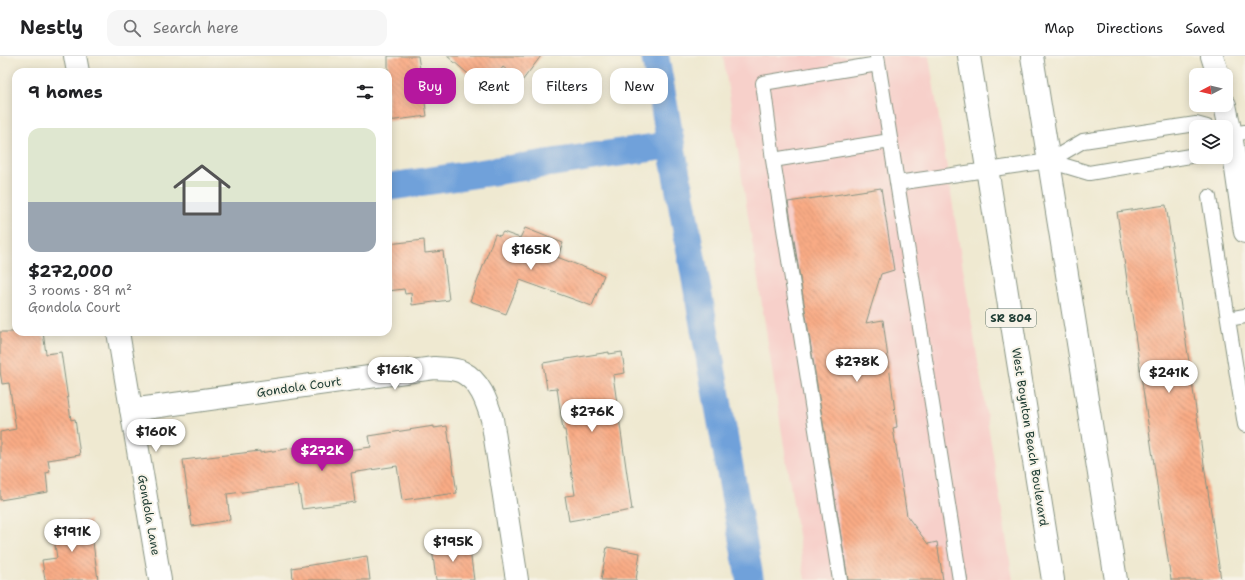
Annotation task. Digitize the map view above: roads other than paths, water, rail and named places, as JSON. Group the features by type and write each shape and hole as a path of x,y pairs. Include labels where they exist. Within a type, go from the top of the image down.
{"main road":[{"path":"76,56 78,68"},
{"name":"West Boynton Beach Boulevard","path":"969,56 1054,580"},
{"path":"1032,56 1116,580"},
{"path":"1212,56 1216,68"},
{"path":"1233,142 1245,232"},
{"name":"Gondola Lane","path":"119,336 160,580"},
{"name":"Gondola Court","path":"131,410 434,368 463,373 474,381 486,399 492,419 517,580"}],"lane":[{"path":"840,580 773,160 763,83 877,60 960,580"},
{"path":"897,183 1049,161 1083,141 1189,125"},
{"path":"773,160 890,141"},
{"path":"1049,161 1089,173 1189,156"},
{"path":"1209,197 1245,425"},
{"path":"1228,319 1245,316"}],"waterway":[{"path":"655,56 750,580"},
{"path":"392,186 671,145"}]}
